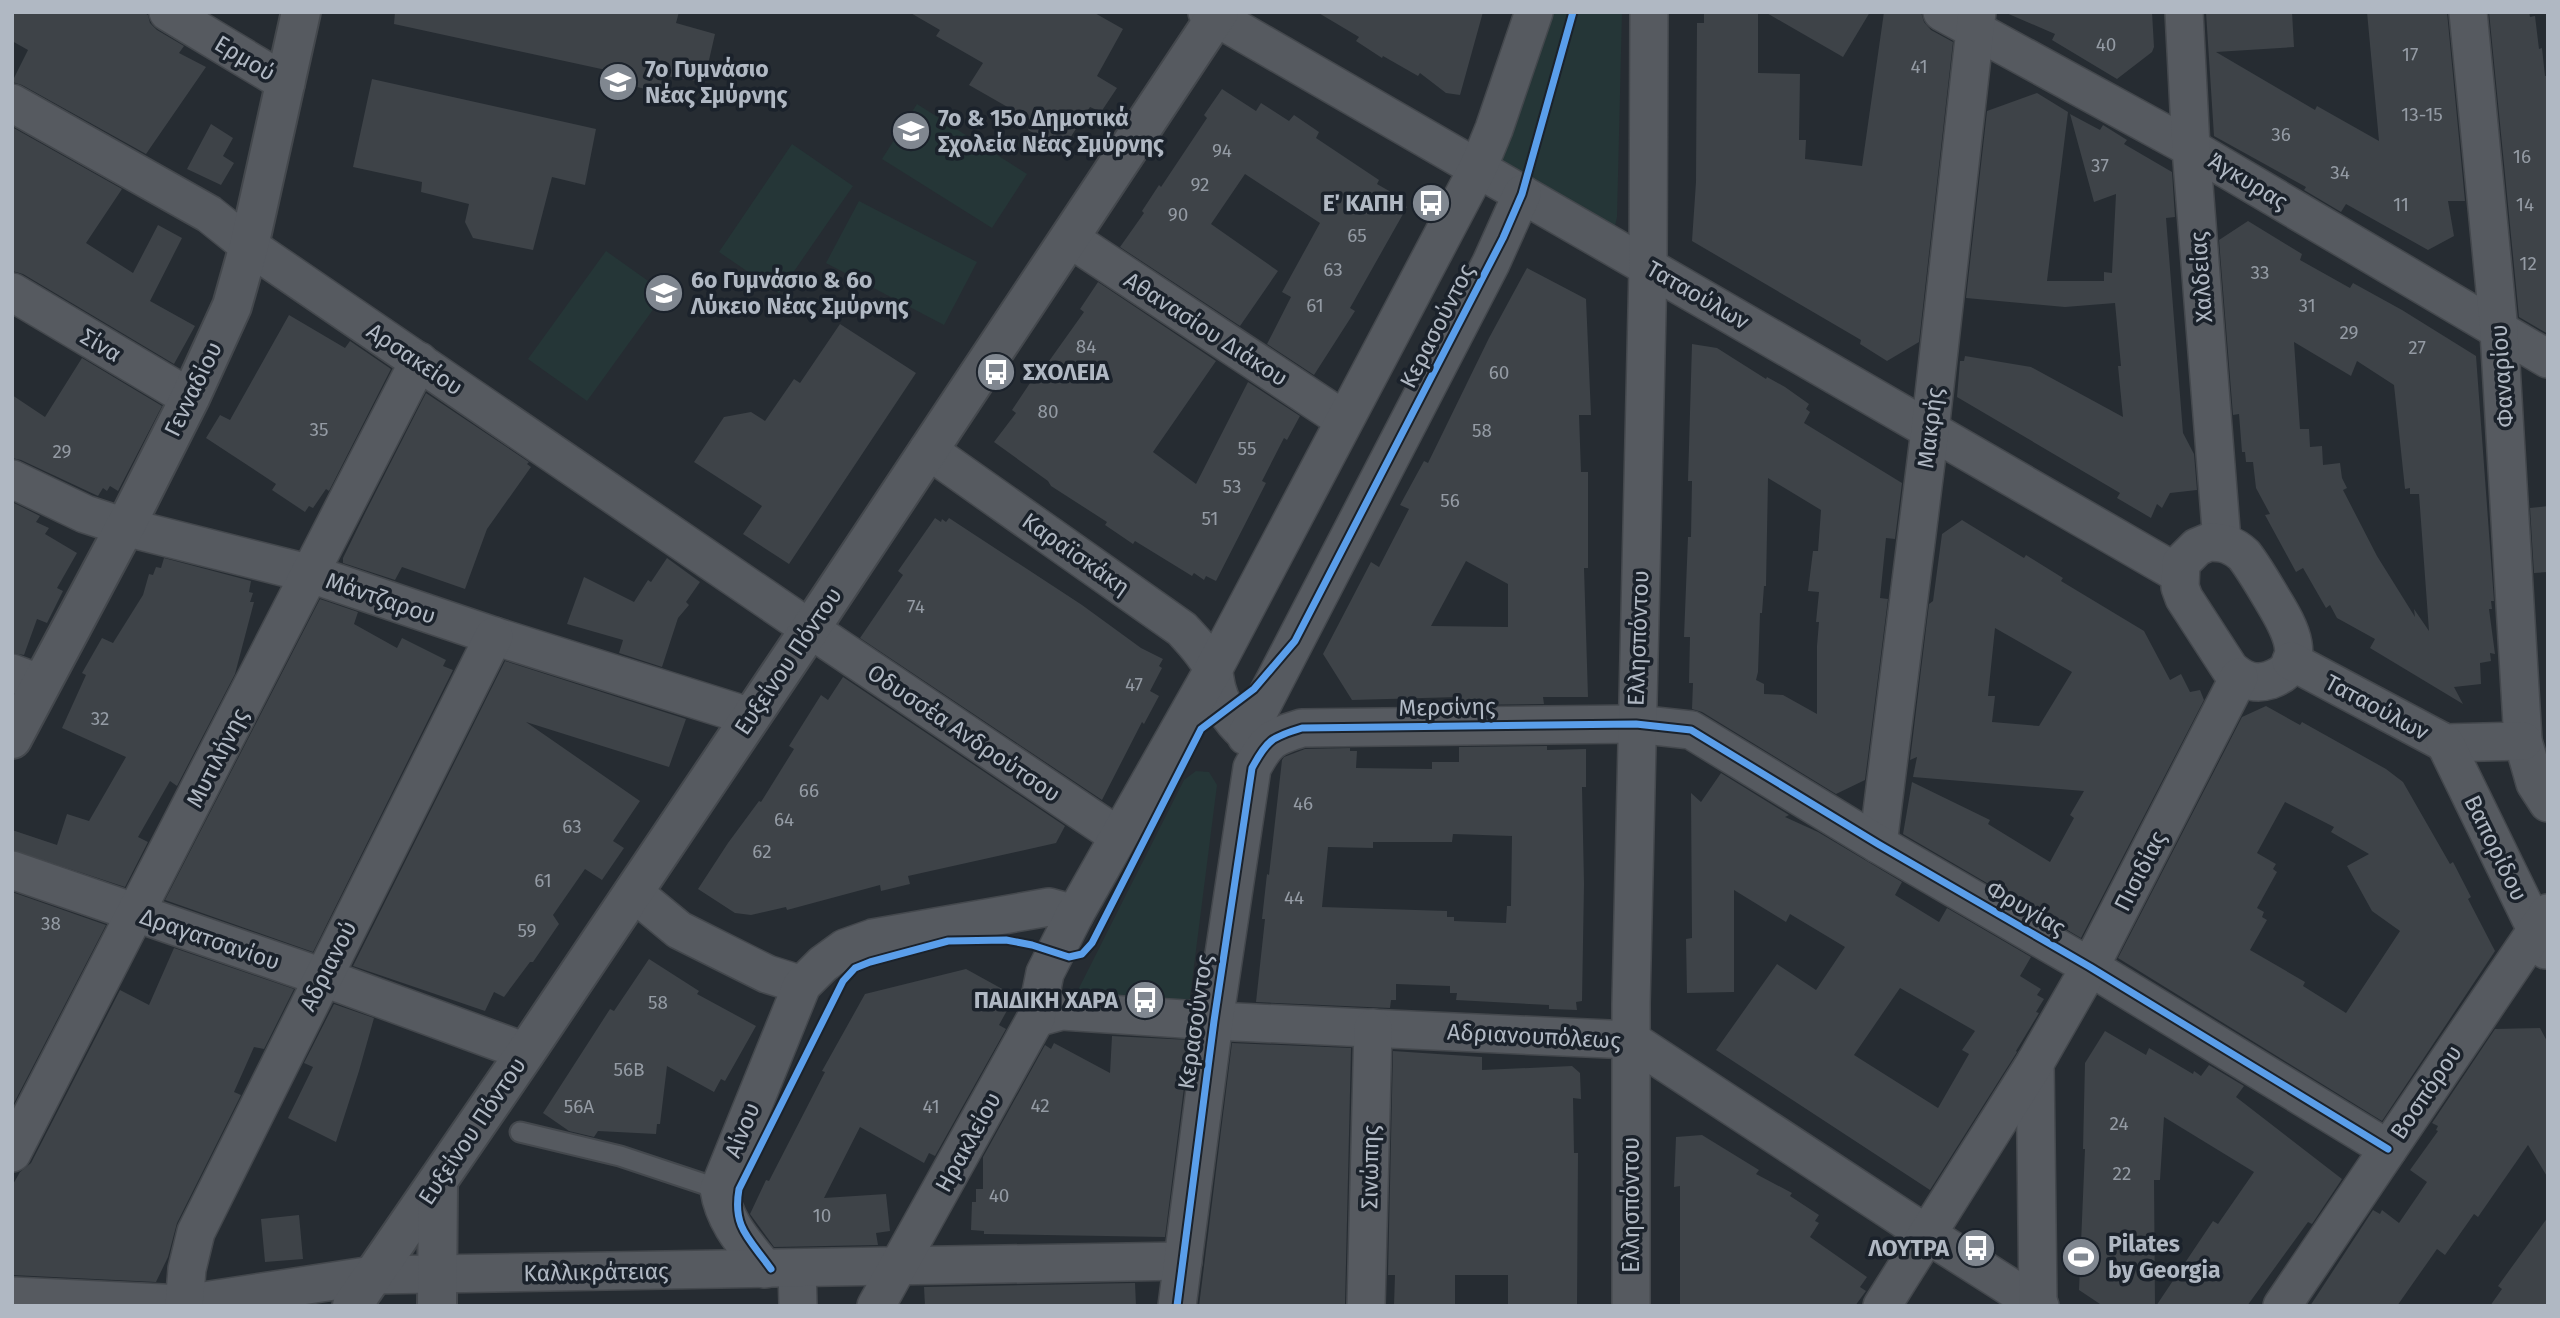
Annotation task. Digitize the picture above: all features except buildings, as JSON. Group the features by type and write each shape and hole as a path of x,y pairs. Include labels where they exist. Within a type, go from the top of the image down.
{"street":[{"name":"Ερμού","path":"168,12 286,83"},
{"name":"Γενναδίου","path":"12,739 27,678 125,527 190,398 232,306 301,12"},
{"name":"Κερασούντος","path":"1036,1018 1045,973 1075,914 1213,670 1478,168 1534,12"},
{"name":"Ελλησπόντου","path":"1631,1306 1631,1041 1648,267 1649,12"},
{"name":"Άγκυρας","path":"1942,12 1976,22 2548,359"},
{"name":"Χαλδείας","path":"2184,12 2191,148 2222,542"},
{"name":"Φαναρίου","path":"2469,12 2499,331 2523,741"},
{"name":"Ταταούλων","path":"1214,14 2179,574"},
{"name":"Ευξείνου Πόντου","path":"363,1290 810,629 1214,14"},
{"name":"Μακρής","path":"1878,844 1930,430 1976,22"},
{"name":"Αρσακείου","path":"12,103 209,214 248,246 810,629"},
{"name":"Κερασούντος","path":"1177,1306 1214,1021 1255,741 1491,263 1522,194"},
{"name":"Αθανασίου Διάκου","path":"1069,238 1344,420"},
{"name":"Σίνα","path":"12,292 190,398"},
{"name":"Μυτιλήνης","path":"12,1153 419,361"},
{"name":"Καραϊσκάκη","path":"928,450 1182,629 1200,648 1213,670"},
{"name":"Μάντζαρου","path":"12,479 85,514 125,527 310,574 494,636 751,717"},
{"path":"2209,542 2222,542 2234,546 2244,555 2289,628 2294,650 2291,661 2276,678 2251,682 2239,677 2230,669 2184,598 2180,587 2181,562 2197,547 2209,542"},
{"name":"Οδυσσέα Ανδρούτσου","path":"810,629 1118,836"},
{"name":"Αδριανού","path":"184,1305 187,1269 196,1232 494,636"},
{"name":"Ταταούλων","path":"2291,661 2445,743 2523,741"},
{"path":"1213,670 1217,691 1225,710 1255,741"},
{"name":"Πισιδίας","path":"1882,1306 2035,1063 2090,967 2239,677"},
{"name":"Μερσίνης","path":"1255,741 1302,728 1636,724"},
{"name":"Φρυγίας","path":"1636,724 1691,730 1878,844 2090,967 2388,1149"},
{"path":"2523,741 2535,783 2548,803"},
{"name":"Βαπορίδου","path":"2445,743 2544,932"},
{"name":"Δραγατσανίου","path":"12,870 322,977 526,1052"},
{"path":"633,892 679,930 767,974 802,985 823,964 845,948 873,938 1049,907 1075,914"},
{"name":"Βοσπόρου","path":"2282,1306 2388,1149 2544,932"},
{"name":"Αίνου","path":"719,1189 802,985"},
{"name":"Αδριανουπόλεως","path":"1036,1018 1062,1010 1214,1021 1631,1041 2039,1305"},
{"name":"Ηρακλείου","path":"876,1306 1036,1018"},
{"name":"Σινώπης","path":"1366,1306 1373,1028"},
{"path":"2035,1063 2039,1305"},
{"path":"437,1290 438,1181"},
{"path":"719,1189 721,1205 729,1222 781,1268 798,1306"},
{"name":"Καλλικράτειας","path":"12,1296 184,1305 363,1290 437,1290 781,1268 1182,1261"}],"lane":[{"path":"520,1132 620,1156 719,1189"}],"shaded area":[{"path":"1546,12 1622,12 1617,217 1615,226 1609,229 1498,169"},
{"path":"917,104 1027,174 992,228 882,159"},
{"path":"792,144 853,186 779,293 719,252"},
{"path":"859,201 977,262 944,325 826,263"},
{"path":"606,251 665,293 587,401 528,359"},
{"path":"1196,771 1209,772 1217,785 1189,1005 1080,1000 1079,988 1184,780"}],"cycle path":[{"path":"771,1269 744,1232 738,1214 739,1189 843,981 855,968 870,962 948,941 1006,940 1069,957 1082,954 1092,943 1201,729 1254,689 1295,641 1503,238 1522,194 1573,12"},
{"path":"1177,1306 1214,1021 1252,768 1271,741 1302,728 1636,724 1691,730 1878,844 2090,967 2388,1149"}],"place":[{"name":"7ο Γυμνάσιο Νέας Σμύρνης","path":"618,82"},
{"name":"7ο & 15ο Δημοτικά Σχολεία Νέας Σμύρνης","path":"911,131"},
{"name":"Ε΄ ΚΑΠΗ","path":"1431,203"},
{"name":"6ο Γυμνάσιο & 6ο Λύκειο Νέας Σμύρνης","path":"664,293"},
{"name":"ΣΧΟΛΕΙΑ","path":"996,372"},
{"name":"ΠΑΙΔΙΚΗ ΧΑΡΑ","path":"1145,1000"},
{"name":"ΛΟΥΤΡΑ","path":"1976,1248"},
{"name":"Pilates by Georgia","path":"2081,1257"}]}
